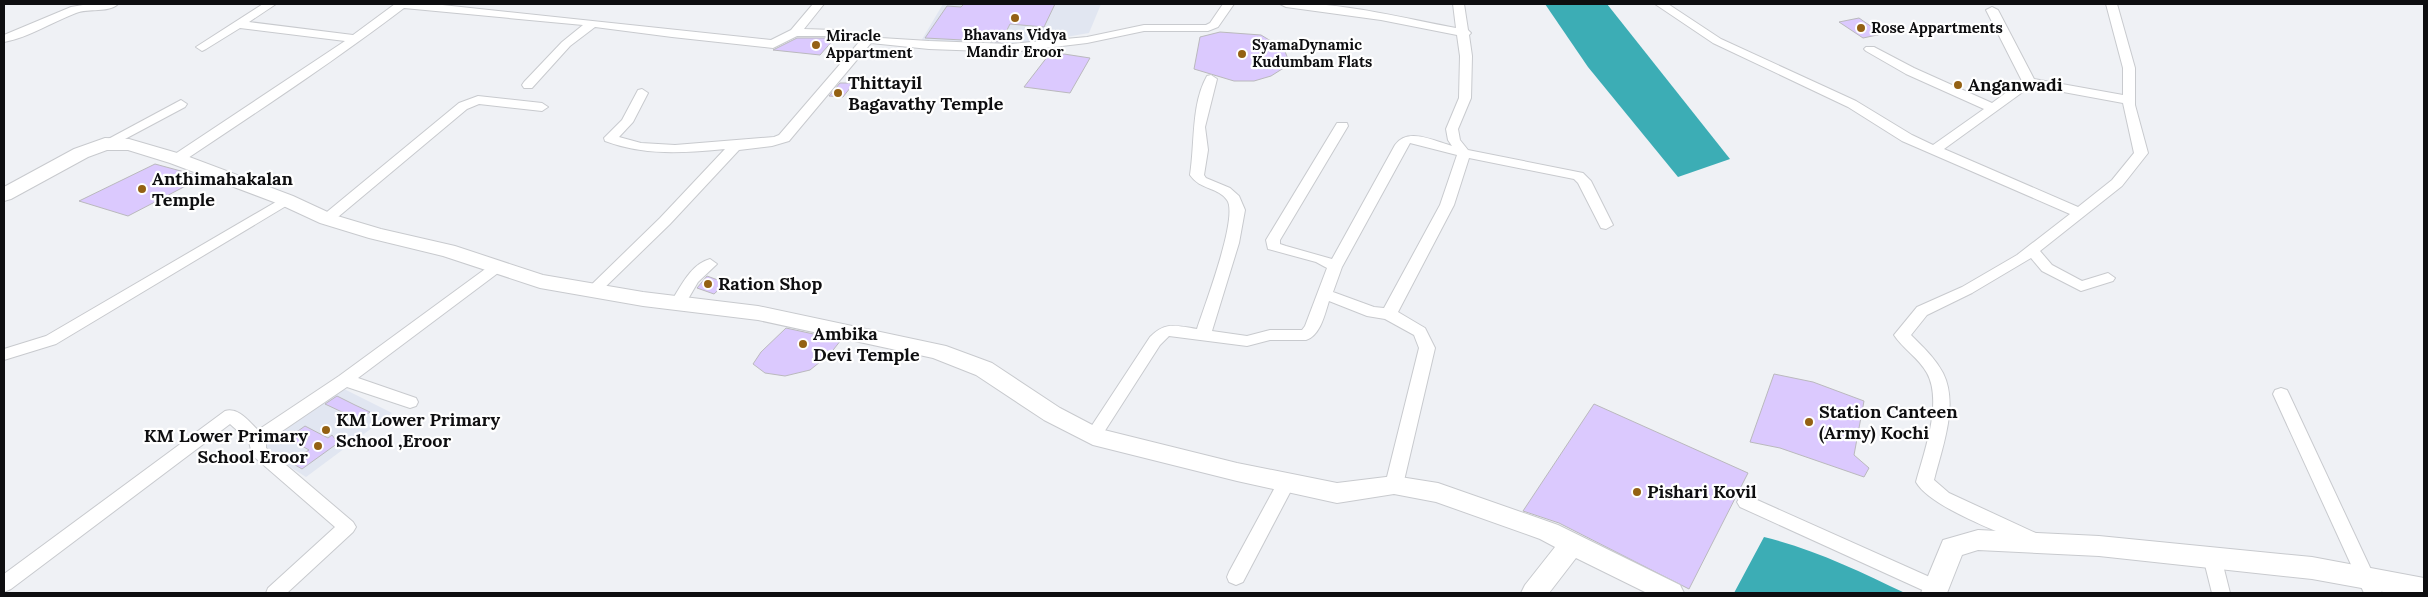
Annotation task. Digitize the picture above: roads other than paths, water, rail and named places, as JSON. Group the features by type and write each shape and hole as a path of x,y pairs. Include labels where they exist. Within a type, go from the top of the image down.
{"street":[{"path":"4,38 37,27 75,9 112,4"},
{"path":"202,47 270,4"},
{"path":"177,159 282,92 357,39 402,4 593,23 672,34 773,44 795,32 819,4"},
{"path":"795,32 834,33 868,39 929,45 1011,48 1087,40 1144,28 1208,28 1214,25 1228,4"},
{"path":"1286,4 1381,17 1465,32"},
{"path":"1459,4 1465,32 1465,98 1452,129 1454,140 1464,153"},
{"path":"1661,4 1717,41 1852,104 1907,138 2080,213"},
{"path":"2040,543 1943,498 1925,482 1941,419 1938,379 1925,360 1902,335 1922,311 1967,290 2032,250 2116,183 2141,153 2129,100 2129,68 2112,4"},
{"path":"1992,10 2029,82"},
{"path":"528,85 566,44 593,23"},
{"path":"238,24 357,39"},
{"path":"642,93 627,122 610,138 622,144 665,148 766,143 784,138 868,39"},
{"path":"1870,49 1910,71 1993,108"},
{"path":"1203,334 1232,243 1238,210 1234,199 1225,191 1201,181 1197,174 1201,150 1199,127 1211,79"},
{"path":"1934,150 2029,82 2129,100"},
{"path":"327,219 463,106 478,100 542,107"},
{"path":"4,195 81,153 105,144 181,104"},
{"path":"1335,267 1319,256 1273,246 1273,240 1342,126"},
{"path":"1093,436 1155,341 1165,331 1203,334 1248,341 1270,335 1306,335 1312,328 1335,267 1401,145 1406,140 1413,139 1464,153 1578,176 1584,181 1606,225"},
{"path":"105,144 129,145 177,159 286,200 327,219 376,234 448,251 540,281 592,292 758,313 938,351 984,369 1052,414 1093,436 1286,483 1336,493 1394,485 1438,493 1471,503 1572,543 1671,593"},
{"path":"592,292 665,221 734,147 741,144"},
{"path":"1388,314 1447,204 1460,170 1464,153"},
{"path":"4,355 51,340 286,200"},
{"path":"2032,250 2047,268 2081,286 2108,278"},
{"path":"679,302 692,279 710,264"},
{"path":"257,440 345,380 497,267"},
{"path":"1324,294 1372,312 1388,314 1420,332 1427,348 1394,485"},
{"path":"345,380 410,402"},
{"path":"2281,394 2369,586"},
{"path":"4,584 232,415 257,440 258,451 348,527 274,593"},
{"path":"1236,577 1286,483"},
{"path":"1746,502 1935,591 1952,547 1978,540 2099,546 2212,557 2312,568 2369,586 2424,589"},
{"path":"1534,593 1572,543"},
{"path":"2212,557 2221,593"}],"water":[{"path":"1545,4 1607,4 1730,159 1678,177 1588,67"},
{"path":"1764,537 1818,554 1905,593 1734,593"}],"place":[{"name":"Bhavans Vidya Mandir Eroor","path":"1015,18"},
{"name":"Rose Appartments","path":"1861,28"},
{"name":"Miracle Appartment","path":"816,45"},
{"name":"SyamaDynamic Kudumbam Flats","path":"1242,54"},
{"name":"Anganwadi","path":"1958,85"},
{"name":"Thittayil Bagavathy Temple","path":"838,93"},
{"name":"Anthimahakalan Temple","path":"142,189"},
{"name":"Ration Shop","path":"708,284"},
{"name":"Ambika Devi Temple","path":"803,344"},
{"name":"Station Canteen (Army) Kochi","path":"1809,422"},
{"name":"KM Lower Primary School ,Eroor","path":"326,430"},
{"name":"KM Lower Primary School Eroor","path":"318,446"},
{"name":"Pishari Kovil","path":"1637,492"}]}
